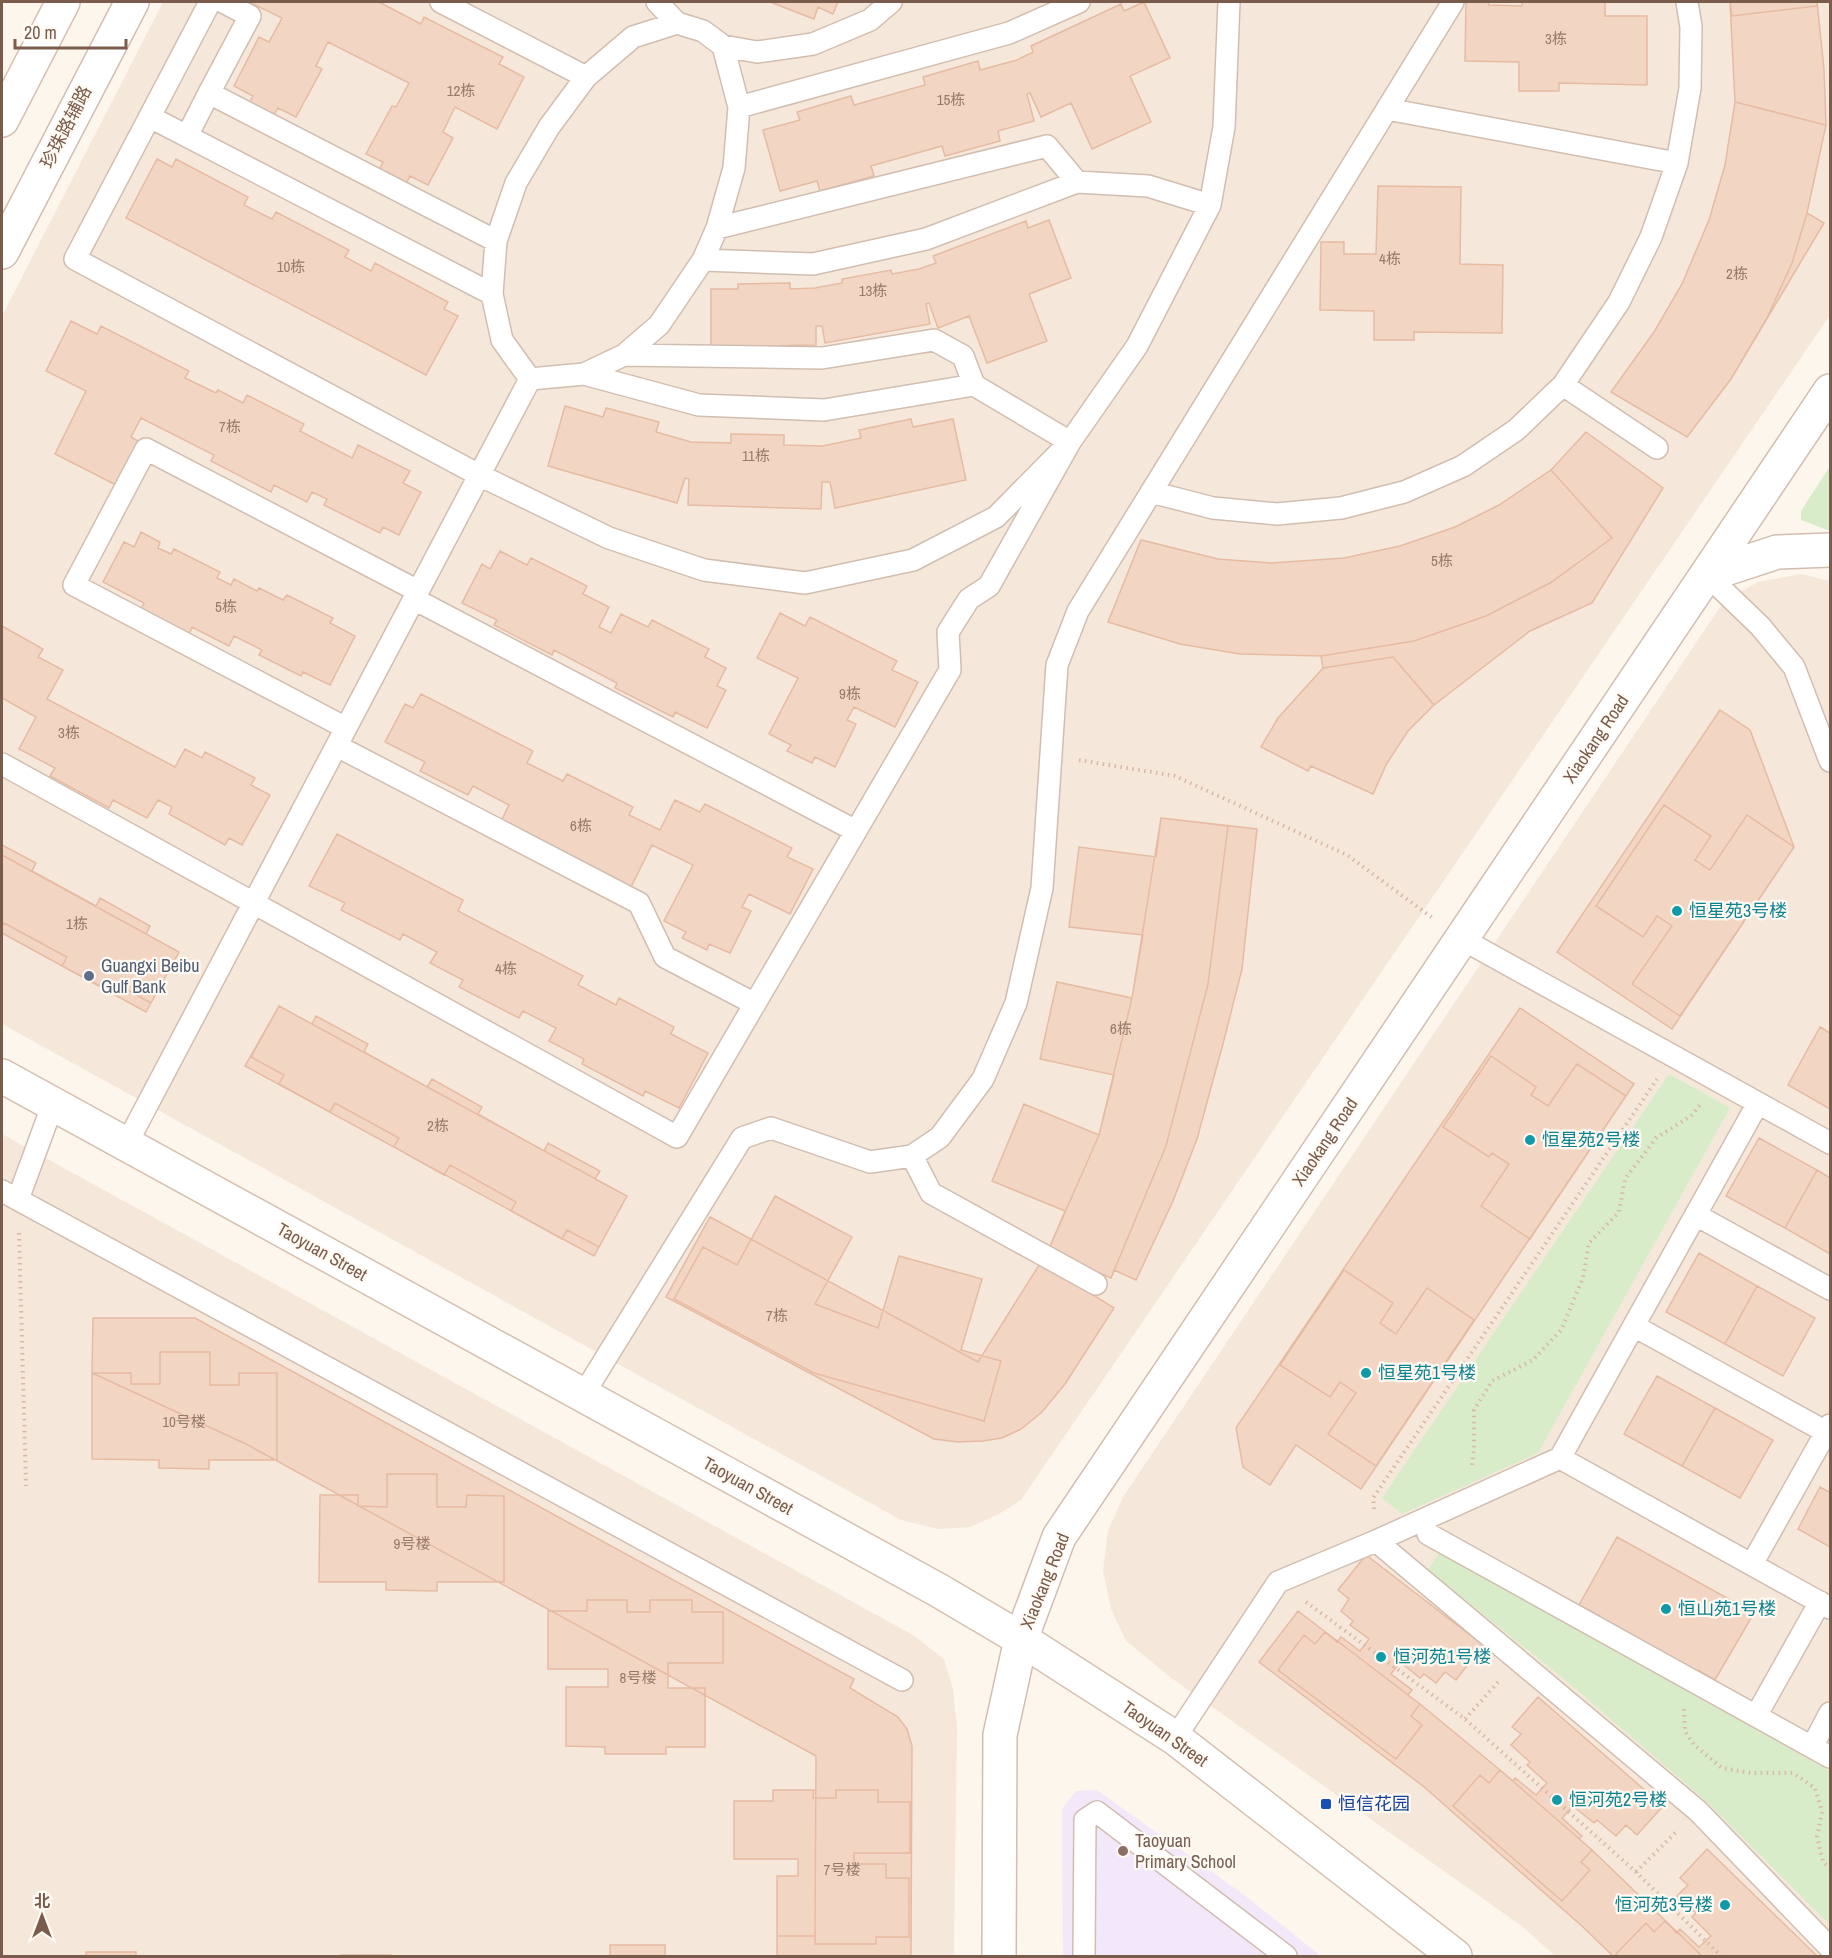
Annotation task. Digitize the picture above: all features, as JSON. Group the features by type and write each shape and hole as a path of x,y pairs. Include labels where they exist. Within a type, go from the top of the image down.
{"street":[{"path":"2,120 63,2"},
{"name":"珍珠路辅路","path":"6,235 132,2"},
{"name":"Xiaokang Road","path":"999,1956 1000,1735 1021,1639 1059,1537 1830,391"},
{"path":"1707,575 1777,552 1830,550"},
{"name":"Taoyuan Street","path":"2,1076 938,1590 1021,1639 1175,1738 1455,1956"}],"lane":[{"path":"210,2 75,259 480,476 609,538 704,570 805,583 913,560 996,518 1070,442"},
{"path":"187,136 250,15 223,2"},
{"path":"441,2 586,77"},
{"path":"657,2 677,23 703,31 723,46 757,52 813,44 870,20 891,2"},
{"path":"740,107 1009,33 1079,2"},
{"path":"2,764 677,1137 950,670 948,632 969,599 989,586 1070,442 1137,346 1210,205 1224,127 1229,2"},
{"path":"583,1395 742,1138 771,1128 870,1162 912,1156 940,1137 983,1078 1016,1003 1042,888 1057,665 1078,610 1454,2"},
{"path":"1150,492 1213,508 1277,514 1341,508 1404,492 1463,466 1516,430 1563,386 1619,302 1652,237 1677,163 1689,88 1691,27 1687,2"},
{"path":"530,379 502,340 492,294 496,241 516,183 549,127 586,77 633,37 677,23"},
{"path":"530,379 584,374 624,355 659,325 703,260 717,228 734,168 740,107 723,46"},
{"path":"209,93 496,241"},
{"path":"1387,109 1677,163"},
{"path":"150,117 492,294"},
{"path":"717,228 1047,146 1077,182"},
{"path":"703,260 813,264 926,239 1077,182 1148,186 1210,205"},
{"path":"624,355 822,358 934,340 963,356 974,386"},
{"path":"584,374 699,405 824,410 974,386 1070,442"},
{"path":"126,1145 530,379"},
{"path":"1563,386 1657,448"},
{"path":"755,1004 664,957 639,903 74,585 146,449 856,831"},
{"path":"1707,575 1760,626 1794,667 1830,761"},
{"path":"1462,939 1830,1143"},
{"path":"1175,1738 1278,1582 1377,1541 1560,1458 1758,1103"},
{"path":"53,1104 10,1195 902,1680"},
{"path":"912,1156 931,1193 1096,1284"},
{"path":"1696,1215 1830,1289"},
{"path":"1634,1326 1828,1429 1752,1564"},
{"path":"1560,1458 1825,1605 1756,1716"},
{"path":"1428,1534 1830,1757"},
{"path":"1377,1541 1698,1811 1830,1948"},
{"path":"1812,1747 1830,1713"},
{"path":"1084,1956 1085,1820 1097,1812 1286,1956"}],"path":[{"path":"1051,755 1175,776 1347,855 1462,939"},
{"path":"1377,1541 1373,1498 1672,1056"},
{"path":"1465,1501 1474,1450 1474,1410 1492,1381 1533,1360 1561,1329 1583,1278 1589,1243 1619,1212 1625,1179 1656,1138 1691,1116 1720,1082"},
{"path":"10,1195 26,1486"},
{"path":"1278,1582 1465,1719 1636,1872 1721,1956"},
{"path":"1465,1719 1518,1660"},
{"path":"1665,1666 1659,1679 1678,1695 1684,1711 1685,1731 1694,1745 1722,1768 1751,1773 1793,1773 1815,1788 1822,1812 1817,1837 1823,1862 1830,1868"},
{"path":"1636,1872 1698,1811"}],"shaded area":[{"path":"163,2 1830,2 1830,315 1021,1500 999,1514 971,1527 938,1529 901,1520 2,1024 2,316"},
{"path":"1801,574 1830,581 1830,1956 1555,1956 1523,1927 1174,1680 1126,1641 1111,1609 1103,1571 1108,1531 1123,1497 1724,601 1758,582"},
{"path":"2,1134 913,1635 944,1659 953,1689 957,1728 954,1956 2,1956"},
{"name":"Taoyuan Primary School","path":"1097,1790 1243,1894 1321,1956 1063,1956 1062,1809 1076,1791"}],"green space":[{"path":"1830,466 1830,531 1801,520 1801,511"},
{"path":"1669,1074 1730,1108 1538,1453 1402,1514 1382,1498"},
{"path":"1439,1553 1830,1771 1830,1925 1706,1801 1570,1684 1428,1570"}],"building":[{"path":"249,2 379,2 421,24 424,17 503,57 499,64 524,77 497,129 455,107 443,132 453,138 428,185 410,176 406,184 379,170 383,162 366,154 392,106 396,107 409,83 328,42 316,66 322,69 296,117 278,108 274,115 249,103 253,96 234,86 259,37 269,42 282,18"},
{"path":"770,2 838,2 833,14 818,7 814,19"},
{"path":"1144,2 1170,58 1130,76 1151,122 1092,149 1071,103 1041,117 1030,93 1027,94 1034,121 998,131 1000,141 945,156 942,146 871,166 874,176 820,191 817,181 780,191 763,130 800,120 797,112 851,96 854,105 925,85 923,77 978,61 980,70 1017,60 1033,52 1031,46 1121,4 1124,11"},
{"path":"1466,2 1522,6 1522,2 1605,2 1605,16 1647,16 1647,85 1559,83 1559,91 1519,91 1519,62 1465,61"},
{"path":"1730,2 1817,2 1817,6 1732,16"},
{"path":"1730,2 1817,2 1824,69 1826,125 1807,213 1824,223 1731,379 1687,437 1611,392 1654,332 1682,284 1709,220 1725,165 1735,102"},
{"path":"1735,102 1826,125 1807,213 1792,263 1767,318 1731,379 1687,437 1611,392 1654,332 1682,284 1709,220 1725,165"},
{"path":"157,159 172,167 176,159 248,197 244,205 272,219 276,212 349,250 345,257 371,271 375,263 448,302 444,309 458,316 426,375 126,218"},
{"path":"1378,186 1461,187 1460,264 1503,265 1502,333 1414,332 1414,340 1374,340 1374,311 1320,310 1321,242 1344,242 1344,254 1376,254"},
{"path":"1049,220 1071,278 1029,294 1047,341 987,363 969,316 938,328 929,303 926,304 930,324 825,343 822,326 816,326 816,345 711,347 711,289 738,289 738,284 790,283 790,289 815,288 842,283 842,279 891,270 892,274 919,269 936,263 933,256 1026,221 1028,228"},
{"path":"71,321 97,334 101,326 189,371 185,378 216,393 218,390 243,403 247,395 304,424 300,431 352,458 358,445 410,471 403,483 421,492 399,535 383,527 380,533 324,505 327,499 312,492 307,502 274,485 271,492 211,461 214,455 141,418 131,437 138,441 116,485 55,454 86,391 46,371"},
{"path":"565,406 603,417 606,408 659,422 656,432 691,442 731,443 731,434 784,435 784,445 823,446 861,438 859,430 911,419 913,427 953,419 966,480 835,508 830,482 822,482 821,509 688,505 689,479 685,478 677,503 548,466"},
{"path":"1586,432 1663,488 1592,603 1530,631 1434,705 1393,657 1323,668 1321,656 1240,654 1180,644 1108,622 1141,540 1218,559 1271,563 1344,558 1400,546 1455,527 1499,505 1551,470"},
{"path":"1551,470 1612,538 1550,583 1486,616 1414,641 1321,656 1240,654 1180,644 1108,622 1141,540 1218,559 1271,563 1344,558 1400,546 1455,527 1499,505"},
{"path":"141,532 160,542 158,548 171,554 174,549 220,572 217,578 231,585 234,579 257,591 259,588 283,600 287,595 333,618 330,623 355,636 330,685 303,672 301,676 259,655 262,650 234,636 229,646 192,627 189,635 140,611 144,603 103,582 124,542 134,547"},
{"path":"500,551 527,565 531,558 587,586 583,594 609,607 599,627 611,633 621,614 648,627 652,620 709,649 705,657 726,668 717,686 726,690 707,728 675,712 673,717 615,688 617,683 554,650 552,655 494,625 497,620 462,603 482,564 490,569"},
{"path":"780,613 805,626 810,617 897,661 892,670 918,682 895,727 854,707 847,720 856,724 835,767 815,757 812,763 787,751 791,745 769,734 798,678 757,658"},
{"path":"2,626 43,649 38,657 63,670 47,699 175,767 185,749 202,758 205,752 255,778 251,785 270,795 242,845 229,838 225,845 169,814 172,807 158,800 147,818 113,800 109,808 50,776 55,768 19,749 36,717 2,698"},
{"path":"1393,657 1434,705 1408,731 1387,763 1373,794 1311,766 1308,771 1261,747 1278,718 1323,668"},
{"path":"421,694 533,751 527,763 563,781 567,774 633,807 629,815 660,830 675,800 700,812 705,804 792,848 787,857 813,869 790,914 749,894 742,907 751,911 730,953 709,944 707,950 682,938 686,932 664,921 693,865 652,845 631,887 501,821 509,805 473,786 468,795 420,771 425,762 385,742 405,704 413,708"},
{"path":"1720,710 1750,730 1794,847 1672,1029 1557,952"},
{"name":"恒星苑3号楼","path":"1664,805 1711,836 1695,860 1710,870 1747,815 1794,847 1680,1016 1632,984 1672,926 1657,916 1643,937 1596,906"},
{"path":"1161,818 1228,826 1208,984 1166,1146 1111,1278 1048,1251 1065,1211 992,1181 1024,1104 1099,1135 1114,1075 1040,1059 1057,982 1132,998 1143,935 1069,927 1079,847 1156,857"},
{"path":"1161,818 1257,829 1242,969 1197,1139 1173,1201 1136,1280 1114,1270 1111,1278 1048,1251 1099,1135 1132,998"},
{"path":"337,834 463,900 458,911 583,976 578,985 616,1005 619,998 674,1027 671,1034 708,1053 679,1108 645,1091 643,1096 582,1064 584,1059 549,1041 556,1028 523,1011 519,1018 459,987 463,980 430,963 437,952 403,934 400,940 341,910 345,903 309,886"},
{"path":"2,845 36,863 32,871 96,906 100,898 150,926 146,934 179,952 151,1003 118,985 113,993 62,966 67,957 4,923 2,927"},
{"path":"2,855 179,952 146,1012 2,933"},
{"path":"279,1006 627,1196 594,1256 245,1066"},
{"path":"279,1006 312,1024 316,1016 368,1044 364,1052 427,1087 432,1079 482,1107 478,1114 544,1151 548,1143 600,1171 595,1179 627,1196 599,1247 567,1230 562,1239 511,1211 516,1202 450,1165 444,1175 394,1147 399,1138 335,1103 330,1112 279,1084 284,1075 251,1057"},
{"path":"1520,1008 1634,1084 1361,1489 1296,1445 1270,1485 1243,1467 1236,1428"},
{"path":"1820,1027 1830,1033 1830,1109 1788,1085"},
{"name":"恒星苑2号楼","path":"1491,1056 1536,1087 1531,1095 1548,1106 1577,1064 1626,1096 1530,1239 1481,1206 1509,1164 1492,1153 1489,1157 1443,1127"},
{"path":"1759,1138 1817,1170 1785,1228 1726,1196"},
{"path":"1817,1170 1830,1178 1830,1254 1785,1228"},
{"path":"775,1196 852,1237 815,1304 878,1328 899,1256 982,1279 961,1350 1001,1361 984,1421 814,1373 674,1299 703,1247 737,1265"},
{"path":"710,1217 978,1362 1041,1262 1114,1308 1065,1384 1042,1412 1021,1429 1002,1438 983,1441 958,1442 934,1439 666,1297"},
{"path":"1699,1253 1757,1286 1725,1344 1666,1312"},
{"name":"恒星苑1号楼","path":"1344,1270 1393,1303 1380,1323 1396,1334 1427,1288 1474,1320 1376,1466 1328,1434 1356,1393 1340,1382 1330,1397 1280,1365"},
{"path":"1757,1286 1815,1318 1783,1376 1725,1344"},
{"path":"93,1318 195,1318 854,1679 850,1688 898,1717 907,1729 912,1746 911,1956 777,1956 777,1936 815,1936 816,1756 246,1444 92,1373"},
{"path":"160,1352 210,1352 210,1385 239,1385 239,1373 277,1373 277,1460 209,1460 209,1469 159,1468 159,1460 92,1459 92,1373 131,1373 131,1384 160,1384"},
{"path":"1657,1376 1715,1408 1682,1466 1624,1434"},
{"path":"1715,1408 1773,1440 1740,1498 1682,1466"},
{"path":"387,1474 437,1474 437,1507 466,1507 467,1495 504,1496 504,1582 437,1582 437,1591 386,1590 386,1582 319,1582 320,1495 358,1495 358,1506 387,1507"},
{"path":"1820,1487 1829,1492 1830,1490 1830,1547 1798,1529"},
{"name":"恒山苑1号楼","path":"1617,1537 1754,1613 1715,1680 1698,1670 1694,1677 1596,1622 1600,1616 1579,1605"},
{"name":"恒河苑1号楼","path":"1366,1555 1483,1645 1456,1680 1445,1672 1436,1683 1424,1674 1420,1678 1400,1662 1391,1674 1412,1690 1408,1695 1420,1704 1411,1716 1422,1725 1396,1759 1278,1670 1304,1635 1315,1644 1325,1632 1337,1642 1341,1637 1360,1651 1369,1639 1350,1625 1353,1621 1341,1611 1349,1599 1338,1590"},
{"path":"587,1600 627,1600 627,1612 650,1612 650,1600 692,1600 692,1612 723,1612 723,1663 668,1663 668,1688 705,1688 705,1747 666,1747 666,1754 605,1754 605,1747 566,1746 566,1687 608,1687 608,1669 548,1669 548,1611 587,1611"},
{"path":"1298,1611 1420,1704 1500,1770 1592,1850 1702,1956 1613,1956 1423,1786 1259,1662"},
{"name":"恒河苑2号楼","path":"1538,1697 1663,1806 1637,1835 1626,1825 1616,1836 1597,1820 1594,1823 1573,1806 1562,1818 1582,1836 1579,1839 1592,1850 1581,1862 1590,1870 1562,1901 1453,1806 1480,1775 1489,1783 1500,1770 1513,1781 1515,1778 1536,1795 1547,1783 1527,1765 1530,1762 1511,1745 1521,1734 1512,1727"},
{"path":"773,1790 814,1790 813,1798 836,1798 836,1790 878,1790 878,1802 910,1802 910,1853 854,1853 854,1864 886,1864 886,1878 909,1878 909,1937 876,1937 876,1944 815,1944 815,1936 777,1936 777,1876 798,1876 798,1859 734,1859 734,1801 773,1801"},
{"name":"恒河苑3号楼","path":"1707,1849 1817,1956 1618,1956 1616,1954 1646,1923 1654,1932 1665,1921 1677,1933 1680,1929 1699,1947 1711,1936 1692,1917 1696,1913 1677,1896 1688,1885 1680,1878"},
{"path":"610,1945 665,1945 665,1956 610,1956"},
{"path":"86,1952 136,1952 136,1956 86,1956"},
{"path":"391,1955 391,1956 341,1956"}],"place":[{"name":"恒星苑3号楼","path":"1677,911"},
{"name":"Guangxi Beibu Gulf Bank","path":"89,976"},
{"name":"恒星苑2号楼","path":"1530,1140"},
{"name":"恒星苑1号楼","path":"1366,1373"},
{"name":"恒山苑1号楼","path":"1666,1609"},
{"name":"恒河苑1号楼","path":"1381,1657"},
{"name":"恒河苑2号楼","path":"1557,1800"},
{"name":"恒信花园","path":"1326,1804"},
{"name":"Taoyuan Primary School","path":"1123,1851"},
{"name":"恒河苑3号楼","path":"1725,1905"}]}
